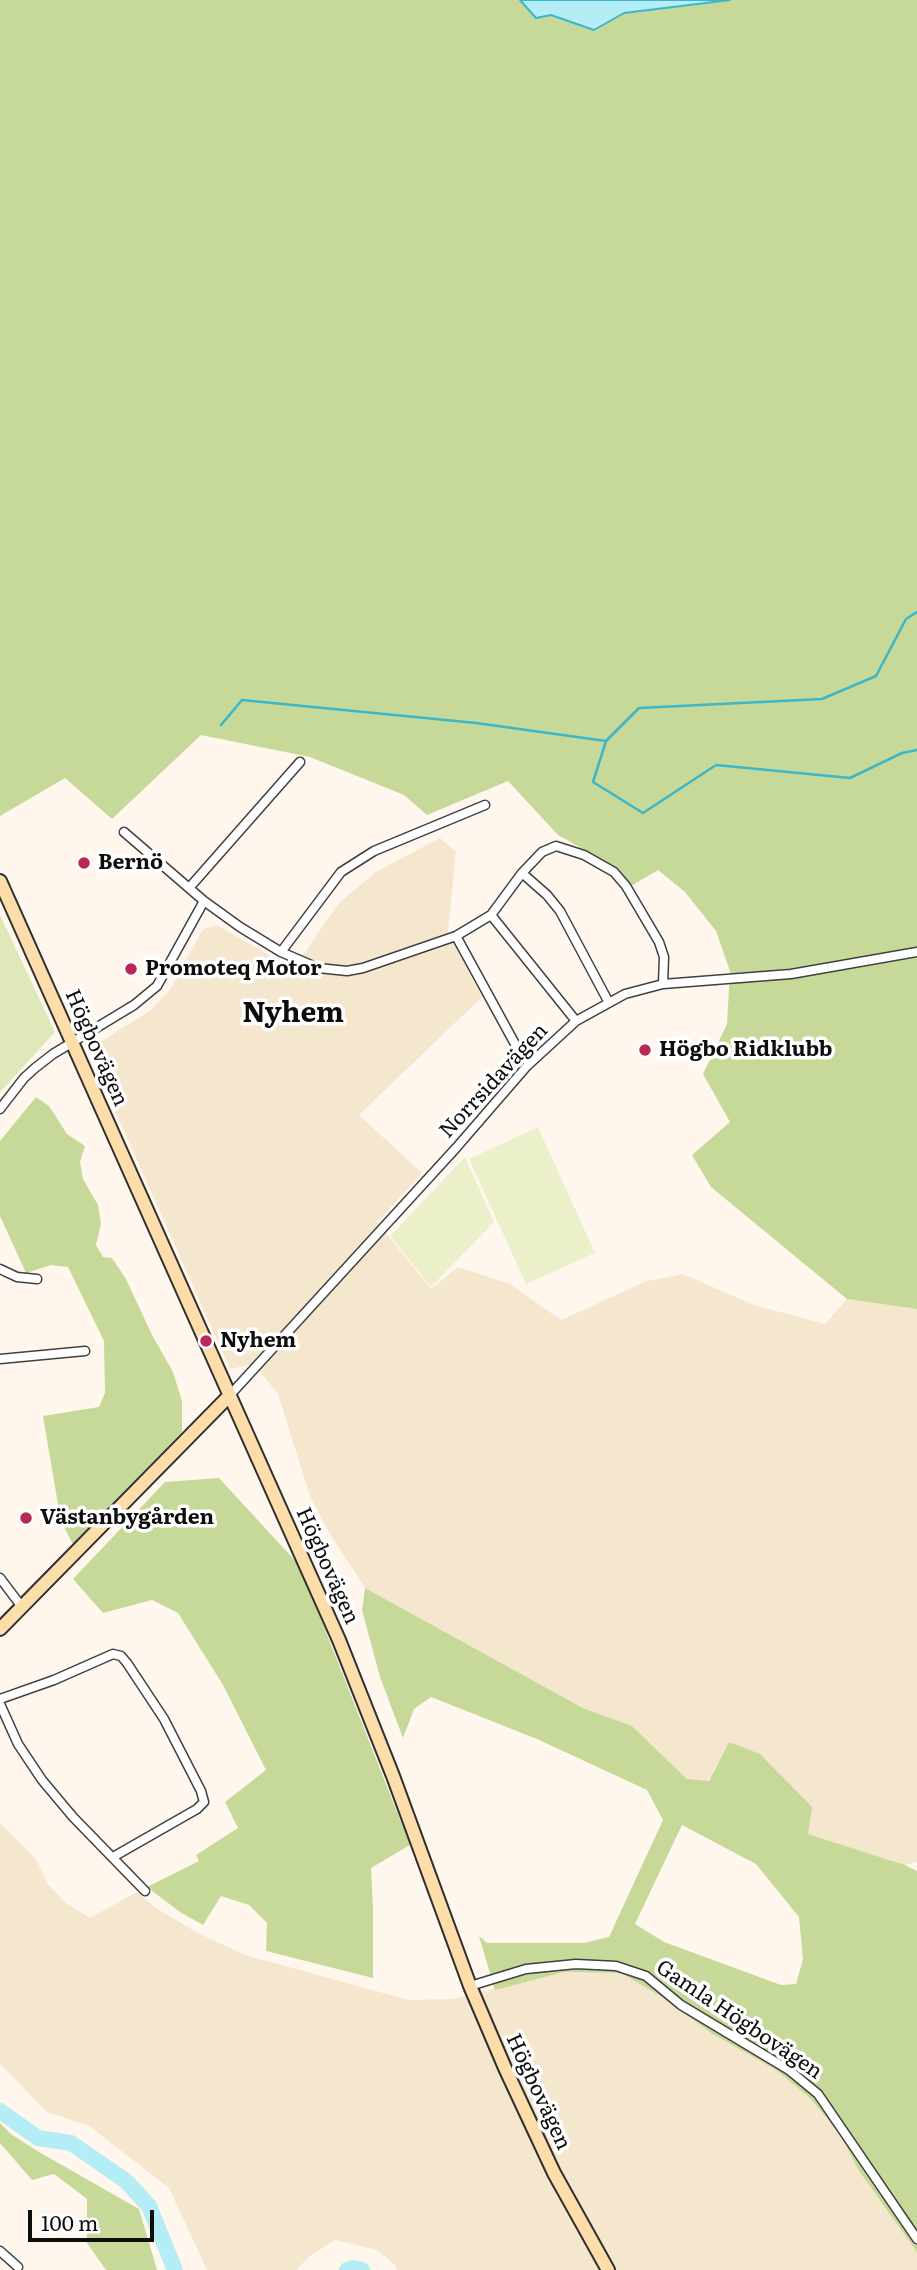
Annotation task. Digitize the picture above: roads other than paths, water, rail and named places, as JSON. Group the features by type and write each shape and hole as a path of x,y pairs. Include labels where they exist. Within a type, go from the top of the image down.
{"main road":[{"name":"Högbovägen","path":"0,881 339,1640 398,1789 470,1986 505,2068 554,2173 608,2270"},
{"path":"0,1629 230,1395"}],"street":[{"path":"189,888 300,762"},
{"path":"281,952 341,872 374,852 485,805"},
{"path":"124,832 204,901 240,928 281,952 318,968 347,971 456,936 491,915 522,873 542,852 556,846 584,855 614,872 626,886 659,942 664,957 663,984"},
{"path":"522,873 547,895 559,911 608,1001"},
{"path":"0,1109 35,1068 141,1000 157,986 204,901"},
{"path":"491,915 576,1021"},
{"path":"456,936 514,1044 529,1064"},
{"name":"Norrsidavägen","path":"230,1395 456,1148 529,1064 576,1021 608,1001 663,984 791,974 917,952"},
{"path":"0,1269 17,1277 37,1279"},
{"path":"0,1359 85,1351"},
{"path":"0,1578 22,1607"},
{"path":"0,1699 54,1680 113,1654 121,1656 127,1663 164,1719 204,1798 197,1809 113,1857"},
{"path":"0,1704 18,1744 42,1780 73,1817 145,1891"},
{"name":"Gamla Högbovägen","path":"470,1986 526,1969 576,1964 616,1966 646,1976 681,2005 789,2070 818,2094 917,2239"},
{"path":"0,2251 18,2267"}],"water":[{"path":"520,0 730,0 624,13 594,30 551,15 536,18"}],"waterway":[{"path":"221,725 242,700 476,723 606,741 639,708 822,699 876,676 906,619 917,612"},
{"path":"606,741 593,782 643,813 716,765 850,778 902,753 917,750"},
{"path":"0,2111 38,2138 71,2143 126,2181 149,2206 175,2270"},
{"path":"347,2270 362,2270"}],"place":[{"name":"Bernö","path":"84,863"},
{"name":"Promoteq Motor","path":"131,969"},
{"name":"Högbo Ridklubb","path":"645,1050"},
{"name":"Nyhem","path":"206,1341"},
{"name":"Västanbygården","path":"26,1518"}],"district":[{"name":"Nyhem","path":"293,1014"}]}
